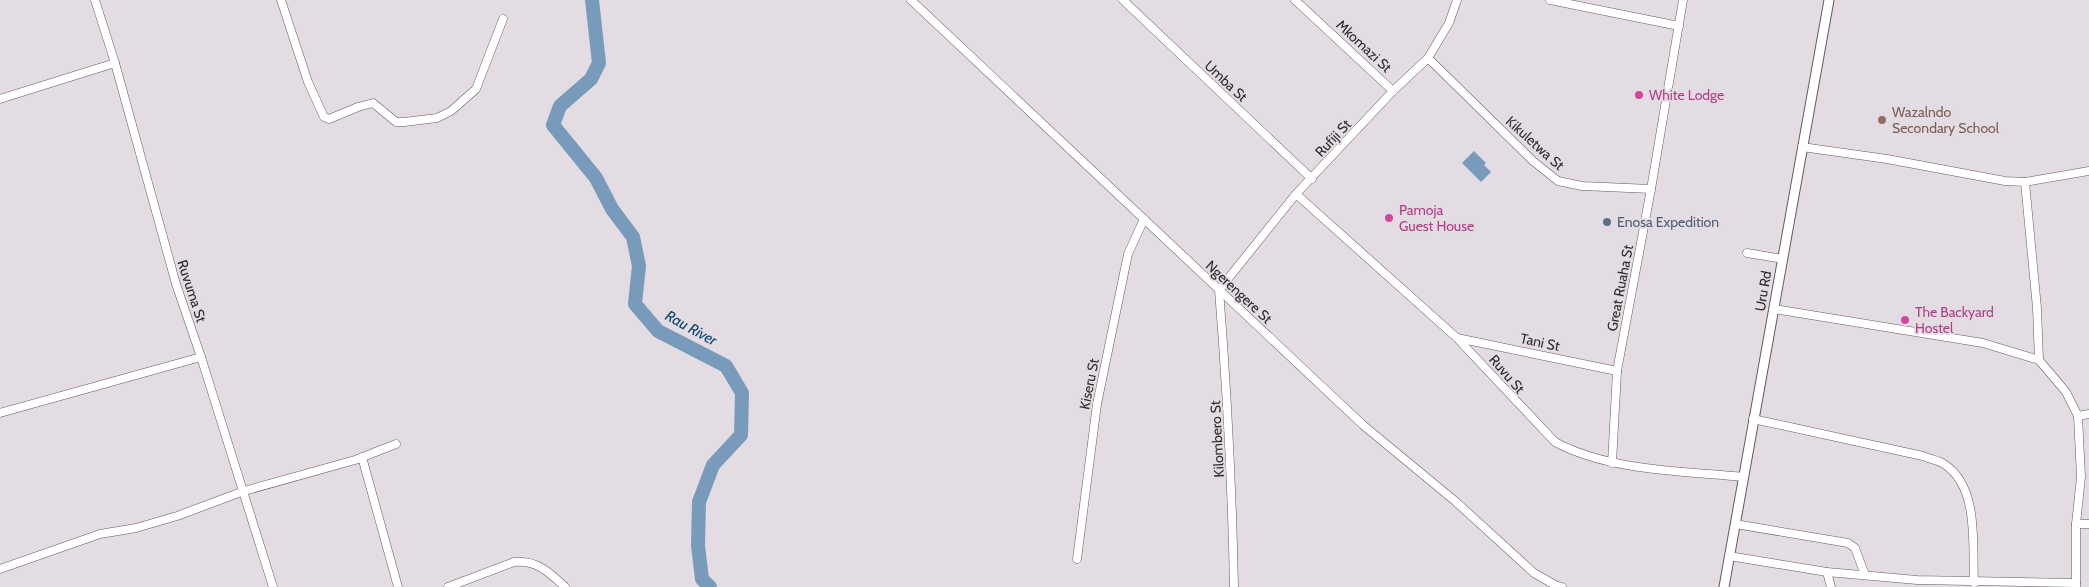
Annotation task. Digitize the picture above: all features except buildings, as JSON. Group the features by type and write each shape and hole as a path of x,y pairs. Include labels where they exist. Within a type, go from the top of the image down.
{"street":[{"path":"281,0 308,82 324,117 329,119 358,107 373,104 396,122 437,118 451,111 476,89 503,19"},
{"name":"Ngerengere St","path":"911,0 1363,425 1455,502 1534,573 1562,587"},
{"name":"Umba St","path":"1123,0 1312,179"},
{"name":"Mkomazi St","path":"1295,0 1393,90"},
{"name":"Rufiji St","path":"1219,290 1296,194 1393,90 1428,58 1449,23 1457,0"},
{"path":"1550,0 1678,26"},
{"name":"Great Ruaha St","path":"1612,463 1617,370 1651,189 1683,0"},
{"name":"Uru Rd","path":"1724,587 1829,0"},
{"name":"Ruvuma St","path":"98,1 176,284 244,491 273,587"},
{"name":"Kikuletwa St","path":"1428,58 1533,161 1558,181 1582,186 1651,189"},
{"path":"0,99 115,63"},
{"path":"1802,147 1887,158 1996,180 2025,182 2089,171"},
{"path":"2025,182 2037,308 2039,360"},
{"name":"Ruvu St","path":"1296,194 1457,338 1555,442 1574,452 1612,463 1743,477"},
{"name":"Kiseru St","path":"1077,559 1097,404 1128,254 1144,219"},
{"path":"1747,253 1783,259"},
{"name":"Kilombero St","path":"1219,290 1227,402 1234,587"},
{"path":"1729,556 1918,584 2076,585 2076,524 2080,476 2078,416 2066,392 2039,360 1983,343 1774,309"},
{"name":"Tani St","path":"1457,338 1617,370"},
{"path":"0,412 201,357"},
{"path":"2078,416 2089,414"},
{"path":"1753,419 1923,456 1944,464 1955,474 1970,500 1974,583"},
{"path":"0,569 100,534 136,528 177,516 244,491 362,457 396,444"},
{"path":"362,457 398,587"},
{"path":"1735,524 1848,543 1856,548 1865,576"},
{"path":"2076,524 2089,524"},
{"path":"448,587 514,562 523,561 533,562 566,587"},
{"path":"1827,572 1831,587"}],"water":[{"path":"1474,151 1486,163 1484,165 1491,172 1481,182 1462,163"}],"waterway":[{"name":"Rau River","path":"592,0 599,63 591,79 560,106 553,125 596,178 612,209 633,237 639,266 635,304 658,331 726,366 742,393 741,435 713,465 699,502 698,546 702,579 710,587"}],"place":[{"name":"White Lodge","path":"1639,95"},
{"name":"Wazalndo Secondary School","path":"1882,120"},
{"name":"Pamoja Guest House","path":"1389,218"},
{"name":"Enosa Expedition","path":"1607,222"},
{"name":"The Backyard Hostel","path":"1905,320"}]}
